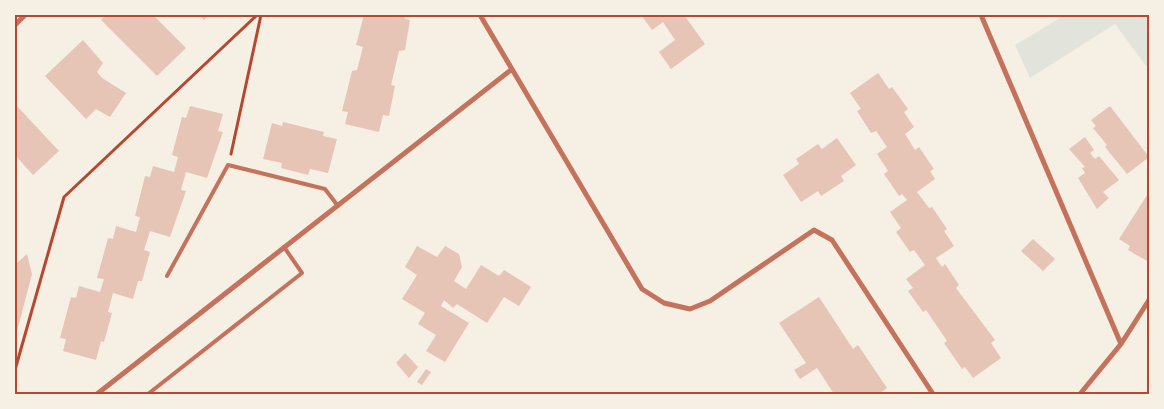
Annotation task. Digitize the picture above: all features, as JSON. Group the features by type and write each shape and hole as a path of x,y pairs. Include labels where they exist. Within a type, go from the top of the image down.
{"street":[{"path":"15,25 25,15"},
{"path":"480,15 642,289 664,303 690,309 710,301 814,230 832,240 933,394"},
{"path":"981,15 1121,344"},
{"path":"97,394 512,68"},
{"path":"1080,394 1121,344 1149,300"}],"lane":[{"path":"167,276 228,165 325,189 338,206"},
{"path":"148,394 302,272 284,247"}],"path":[{"path":"15,370 64,197 257,15"},
{"path":"228,165 261,15"}],"shaded area":[{"path":"1065,15 1149,15 1149,70 1115,24 1030,78 1015,45"}],"building":[{"path":"106,15 153,15 186,48 157,76 101,20"},
{"path":"199,15 209,15 204,20"},
{"path":"364,15 405,15 405,19 410,20 405,50 399,51 391,85 395,86 389,116 383,115 379,132 345,124 348,112 342,111 352,71 357,70 363,47 356,45"},
{"path":"641,15 684,15 705,44 671,69 659,52 675,40 663,22 652,30"},
{"path":"83,40 103,63 97,72 102,78 126,93 110,117 96,109 86,119 45,76"},
{"path":"878,73 889,89 892,87 908,109 904,112 914,127 905,134 915,150 919,147 934,169 930,171 935,179 917,192 929,208 932,207 947,229 944,231 954,246 936,258 942,267 945,264 959,285 956,288 995,340 991,343 1001,358 973,378 965,367 962,369 944,343 947,341 926,310 923,312 908,291 913,288 906,279 925,265 914,250 910,252 896,232 901,228 890,212 907,200 902,194 899,196 884,174 888,171 877,154 887,147 876,131 871,133 857,111 861,109 850,93"},
{"path":"15,104 59,151 33,175 15,155"},
{"path":"190,106 223,114 218,131 223,132 207,178 186,172 181,190 186,191 170,237 150,231 144,250 150,252 142,281 138,281 133,299 113,293 108,312 112,313 104,342 101,341 96,360 63,351 66,339 60,338 71,297 76,298 79,286 100,292 104,279 97,278 108,238 113,239 116,226 136,232 140,217 135,216 145,176 150,177 153,166 174,172 178,157 172,155 182,117 186,118"},
{"path":"1110,106 1149,157 1127,174 1105,147 1107,145 1093,128 1096,126 1091,120"},
{"path":"283,122 324,132 323,136 337,139 328,173 310,169 308,175 281,168 282,163 263,159 272,123 282,126"},
{"path":"1085,137 1094,150 1090,153 1095,159 1099,156 1119,180 1103,192 1109,198 1097,209 1078,178 1085,173 1082,168 1085,167 1069,149"},
{"path":"837,138 856,165 841,176 844,181 821,196 818,191 801,202 783,175 799,164 796,159 818,144 822,149"},
{"path":"1149,192 1149,258 1147,261 1128,250 1130,246 1119,239"},
{"path":"1033,239 1055,259 1043,271 1021,251"},
{"path":"417,246 437,257 445,246 459,254 462,267 454,281 466,289 481,265 499,276 504,270 531,287 519,306 504,297 487,323 457,304 453,308 444,300 441,306 469,323 445,362 426,351 436,335 418,324 425,313 402,299 417,275 405,267"},
{"path":"27,254 32,274 15,339 15,265"},
{"path":"819,297 853,349 858,345 887,388 879,394 834,394 817,368 800,379 794,370 806,363 779,323"},
{"path":"405,353 418,367 409,378 396,363"},
{"path":"426,369 431,372 422,385 417,382"}]}
